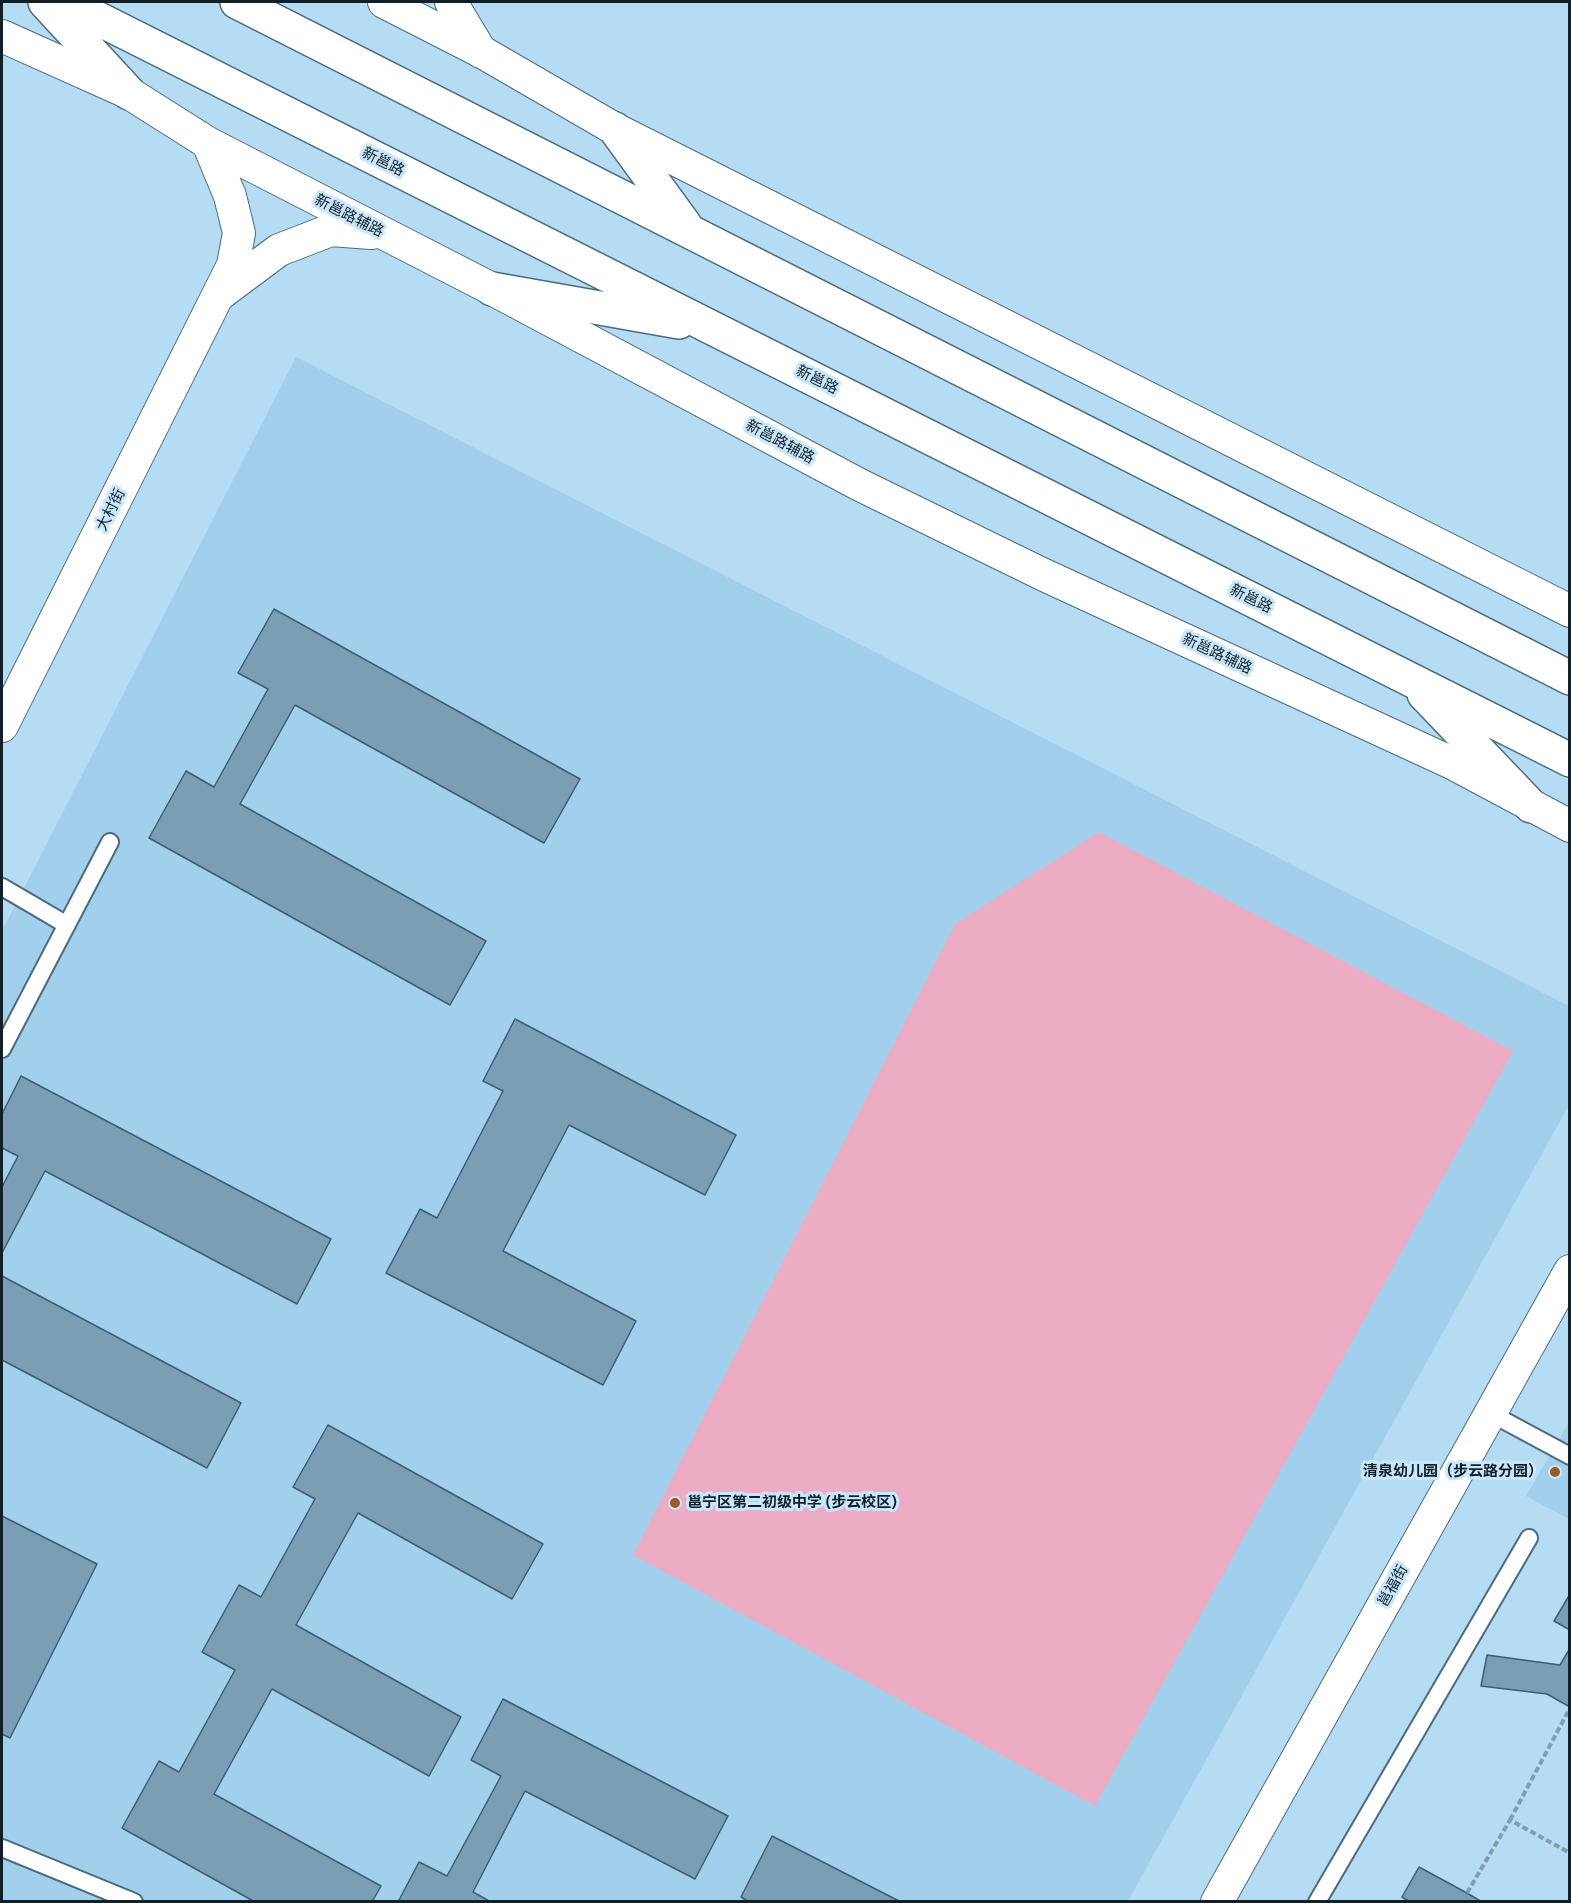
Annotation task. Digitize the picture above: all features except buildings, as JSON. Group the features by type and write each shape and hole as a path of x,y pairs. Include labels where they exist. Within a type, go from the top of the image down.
{"main road":[{"path":"45,2 129,93"},
{"name":"新邕路","path":"65,2 1569,759"},
{"path":"237,2 1569,678"},
{"path":"615,129 688,229"},
{"path":"492,289 714,328"},
{"path":"1409,678 1531,806"}],"street":[{"path":"384,2 482,52 615,129 1569,611"},
{"path":"451,2 482,52"},
{"name":"新邕路辅路","path":"2,36 129,93 208,143 492,289 860,485 1042,574 1452,763 1569,826"},
{"name":"大村街","path":"2,726 233,264 239,233 230,196 208,143"},
{"name":"大村街","path":"220,294 279,250 331,230 383,233"},
{"name":"邕福街","path":"1217,1902 1569,1270"}],"lane":[{"path":"2,1049 110,842"},
{"path":"2,887 67,925"},
{"path":"1490,1413 1569,1456"},
{"path":"1317,1902 1529,1538"},
{"path":"2,1848 134,1902"}],"path":[{"path":"1467,1893 1510,1820 1569,1708"},
{"path":"1510,1820 1569,1853"}],"shaded area":[{"name":"邕宁区第二初级中学 (步云校区)","path":"296,357 1569,1006 1569,1105 1128,1901 2,1901 2,931"},
{"path":"1099,832 1513,1051 1095,1806 633,1555 955,924"},
{"name":"清泉幼儿园（步云路分园）","path":"1569,1422 1569,1519 1526,1496"}],"place":[{"name":"清泉幼儿园（步云路分园）","path":"1555,1472"},
{"name":"邕宁区第二初级中学 (步云校区)","path":"675,1503"}]}
